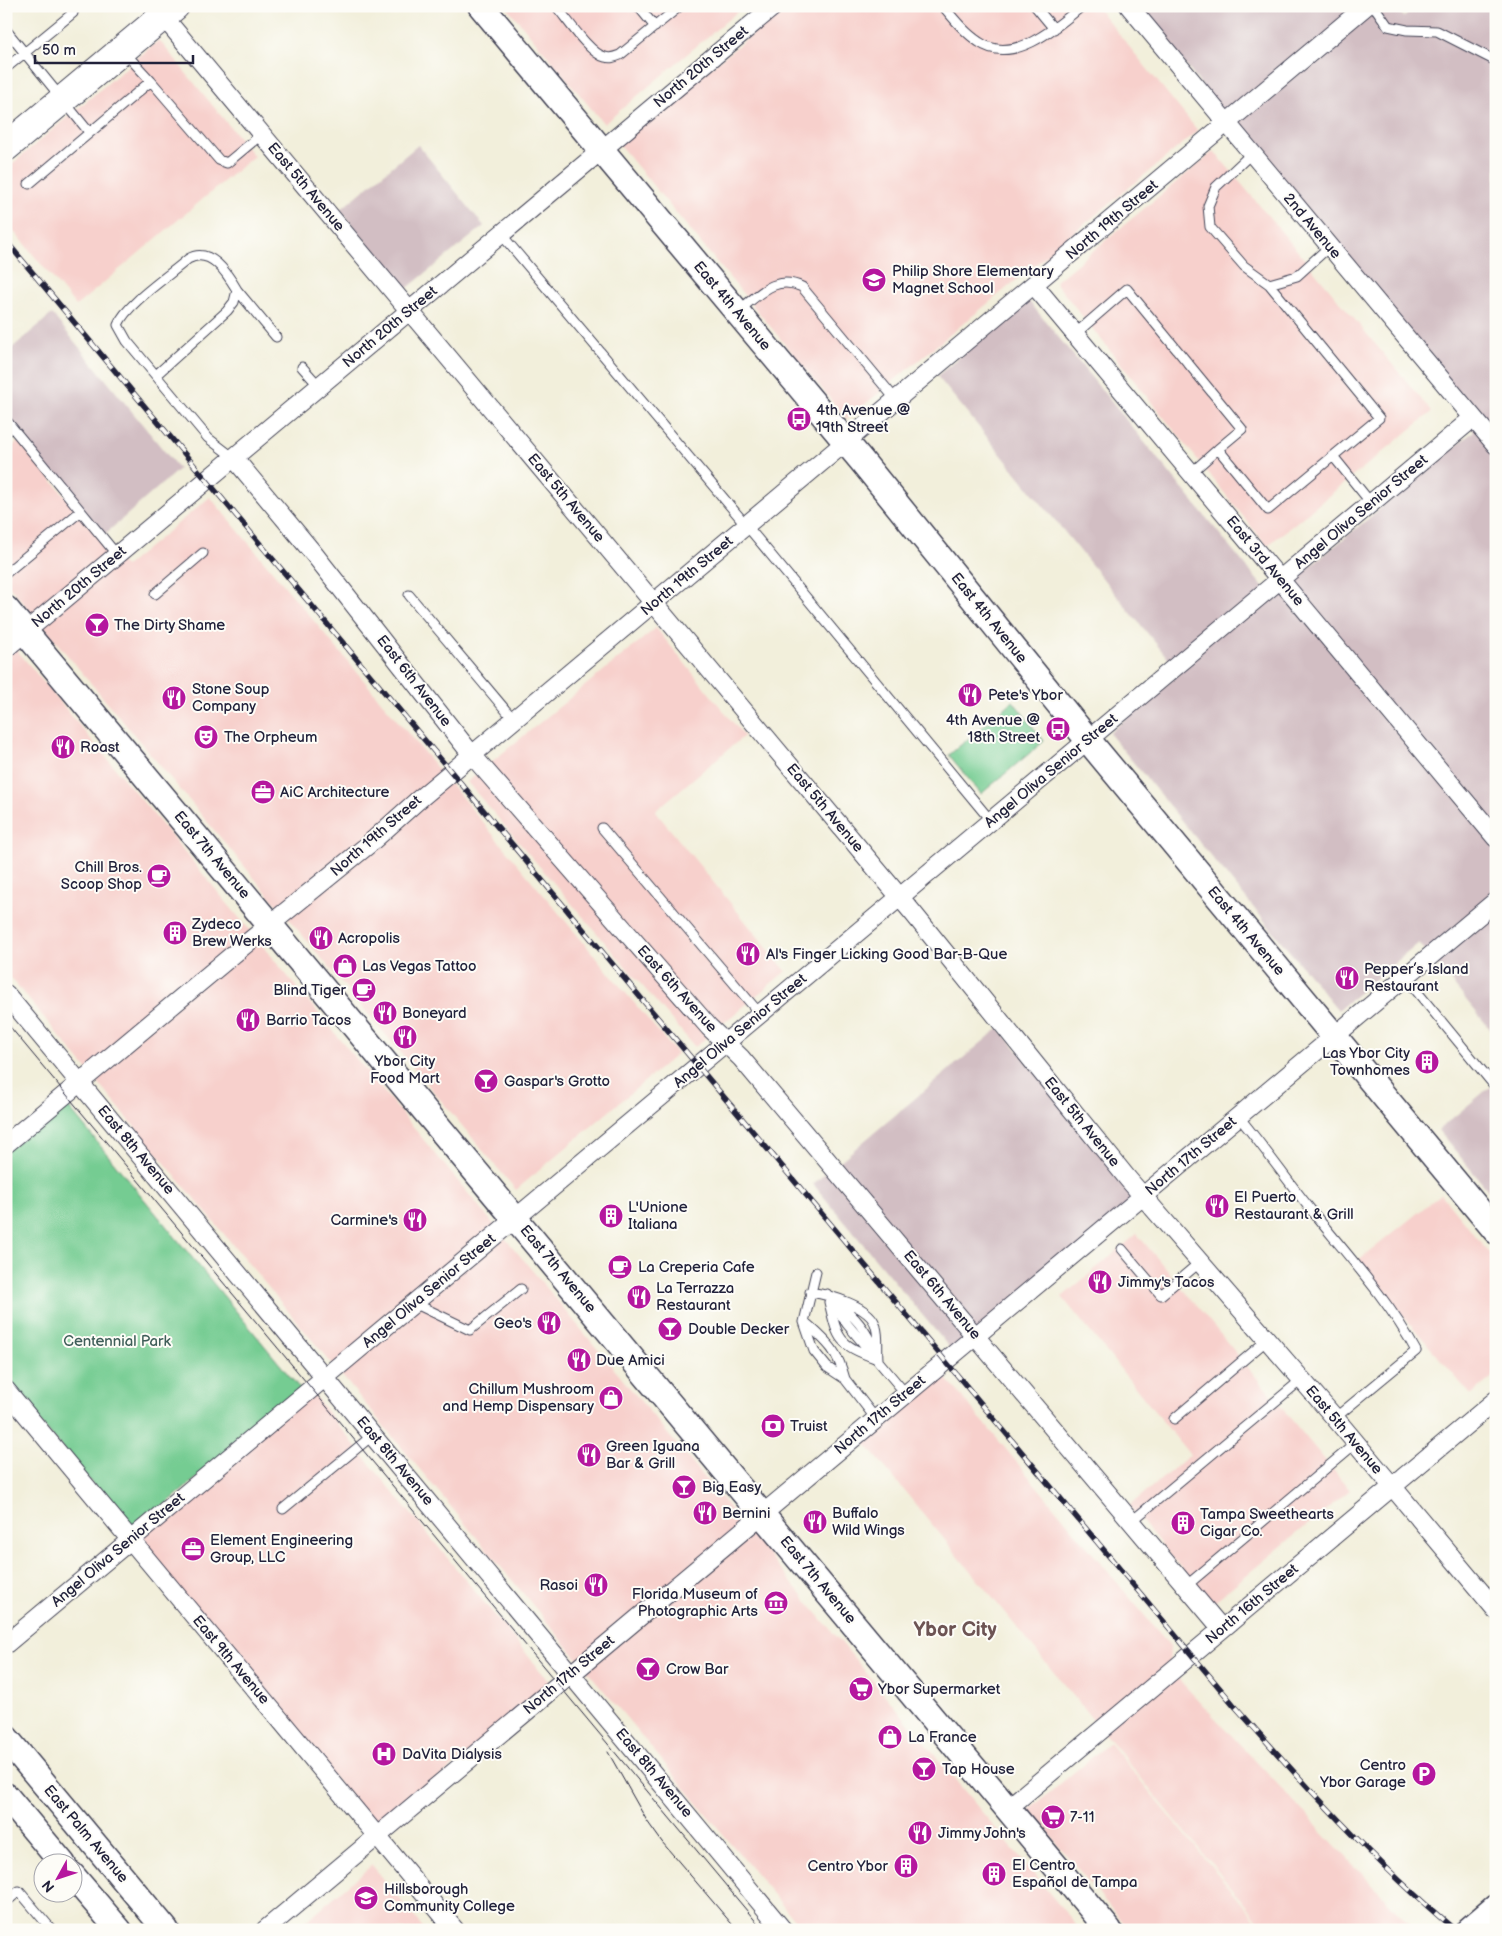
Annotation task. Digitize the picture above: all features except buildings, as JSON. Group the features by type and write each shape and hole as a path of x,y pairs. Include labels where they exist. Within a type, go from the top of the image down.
{"main road":[{"path":"6,147 122,50 164,9"}],"street":[{"name":"East 4th Avenue","path":"481,6 846,443 1088,740 1496,1232"},
{"name":"North 20th Street","path":"6,648 774,6"},
{"name":"2nd Avenue","path":"1129,6 1496,445"},
{"name":"North 19th Street","path":"6,1144 269,924 368,845 472,755 1228,124 1366,6"},
{"name":"East 5th Avenue","path":"164,9 262,134 900,897 1142,1196 1335,1418 1496,1610"},
{"name":"East 3rd Avenue","path":"1034,285 1496,838"},
{"name":"Angel Oliva Senior Street","path":"6,1644 1473,418"},
{"name":"East 6th Avenue","path":"234,458 314,554 472,755 709,1027 741,1058 1222,1629"},
{"name":"East 7th Avenue","path":"6,609 1109,1930"},
{"name":"North 17th Street","path":"264,1930 1496,901"},
{"name":"East 8th Avenue","path":"6,994 784,1930"},
{"name":"East 9th Avenue","path":"6,1390 378,1835 455,1930"},
{"name":"North 16th Street","path":"1008,1808 1496,1400"},
{"name":"East Palm Avenue","path":"6,1738 166,1930"},
{"path":"6,1796 55,1854"},
{"path":"82,1887 119,1930"},
{"path":"1476,1928 1496,1907"}],"lane":[{"path":"6,68 73,13 67,6"},
{"path":"556,6 595,52 603,57 612,58 620,55 680,6"},
{"path":"638,6 654,27"},
{"path":"943,6 961,27 980,44 1002,50 1024,46 1054,29 1082,6"},
{"path":"1035,6 1054,29"},
{"path":"1374,6 1388,26 1407,30 1437,31 1496,61"},
{"path":"6,30 90,132"},
{"path":"122,50 219,160 227,162 262,134"},
{"path":"29,184 151,81"},
{"path":"1218,449 1268,510 1379,418 1269,284 1244,266 1210,227 1208,206 1216,188 1252,153"},
{"path":"501,234 747,526 991,821"},
{"path":"1269,284 1296,276 1330,246"},
{"path":"234,458 208,438 121,333 118,325 122,316 196,254 214,261 276,337"},
{"path":"737,312 780,282 790,282 802,287 896,400"},
{"path":"1075,334 1127,289 1242,429 1191,473"},
{"path":"156,375 227,311 234,302 237,290"},
{"path":"302,367 319,386"},
{"path":"6,420 117,555"},
{"path":"1333,456 1371,503"},
{"path":"6,573 81,511"},
{"path":"155,594 203,553"},
{"path":"409,595 514,720"},
{"path":"602,828 760,1014"},
{"path":"1405,977 1493,1084"},
{"path":"1238,1116 1266,1148 1299,1195 1389,1306 1416,1351 1335,1418"},
{"path":"1122,1249 1161,1295 1200,1263"},
{"path":"816,1272 804,1322 814,1351 827,1367 845,1379 876,1419"},
{"path":"414,1303 470,1330 521,1290"},
{"path":"810,1292 827,1294 864,1310 876,1326 878,1359"},
{"path":"827,1294 847,1324 906,1394"},
{"path":"827,1294 836,1332 850,1348 878,1359"},
{"path":"804,1322 826,1341 839,1357 845,1379"},
{"path":"1174,1419 1267,1340"},
{"path":"1132,1521 1302,1380"},
{"path":"283,1509 373,1435"},
{"path":"1186,1586 1356,1443"},
{"path":"6,1902 19,1891 52,1930"}],"shaded area":[{"path":"506,6 744,6 604,124"},
{"name":"Philip Shore Elementary Magnet School","path":"788,6 1096,6 1198,131 847,419 617,142"},
{"path":"1139,6 1394,6 1404,17 1417,6 1496,6 1496,1036 1419,943 1338,1010 1109,733 1180,673 937,376 1028,300 1272,598 1474,431"},
{"path":"159,40 254,156 76,306 6,222 6,169"},
{"path":"418,145 484,226 405,290 340,210"},
{"path":"1214,151 1432,412 1267,546 1055,282"},
{"path":"52,314 179,469 104,535 6,422 6,353"},
{"path":"19,441 125,567 210,497 677,1054 516,1190 6,582 6,451"},
{"path":"656,628 744,736 655,811 786,971 695,1047 467,782"},
{"path":"6,637 1080,1930 803,1930 6,972"},
{"path":"999,1028 1140,1197 954,1353 813,1184"},
{"path":"1496,1082 1496,1200 1438,1130"},
{"path":"1441,1194 1496,1261 1496,1374 1471,1395 1357,1262"},
{"path":"1137,1234 1350,1490 1211,1604 1129,1506 1190,1455 1062,1297"},
{"path":"944,1375 1170,1646 1169,1669 1415,1930 1266,1930 865,1443"},
{"path":"310,1391 552,1685 377,1829 133,1539"},
{"path":"1109,1743 1264,1930 1129,1930 1029,1810"},
{"name":"Hillsborough Community College","path":"372,1865 425,1930 295,1930"}],"green space":[{"path":"1013,701 1044,741 981,794 949,755"},
{"name":"Centennial Park","path":"65,1103 301,1390 133,1532 6,1382 6,1151"}],"tram line":[{"path":"6,1022 763,1930"},
{"path":"608,1752 647,1821 662,1842 737,1930"}],"railway":[{"path":"6,241 1233,1704 1368,1849 1455,1930"}],"place":[{"name":"Philip Shore Elementary Magnet School","path":"874,280"},
{"name":"4th Avenue @ 19th Street","path":"799,419"},
{"name":"The Dirty Shame","path":"97,625"},
{"name":"Pete's Ybor","path":"970,695"},
{"name":"Stone Soup Company","path":"174,698"},
{"name":"4th Avenue @ 18th Street","path":"1058,729"},
{"name":"The Orpheum","path":"206,737"},
{"name":"Roast","path":"63,747"},
{"name":"AiC Architecture","path":"263,792"},
{"name":"Chill Bros. Scoop Shop","path":"159,876"},
{"name":"Zydeco Brew Werks","path":"175,933"},
{"name":"Acropolis","path":"321,938"},
{"name":"Al's Finger Licking Good Bar-B-Que","path":"748,954"},
{"name":"Las Vegas Tattoo","path":"345,966"},
{"name":"Pepper’s Island Restaurant","path":"1347,978"},
{"name":"Blind Tiger","path":"364,990"},
{"name":"Boneyard","path":"385,1013"},
{"name":"Barrio Tacos","path":"248,1020"},
{"name":"Ybor City Food Mart","path":"405,1037"},
{"name":"Las Ybor City Townhomes","path":"1427,1062"},
{"name":"Gaspar's Grotto","path":"486,1081"},
{"name":"El Puerto Restaurant & Grill","path":"1217,1206"},
{"name":"L'Unione Italiana","path":"611,1216"},
{"name":"Carmine's","path":"415,1220"},
{"name":"La Creperia Cafe","path":"620,1267"},
{"name":"Jimmy's Tacos","path":"1100,1282"},
{"name":"La Terrazza Restaurant","path":"639,1297"},
{"name":"Geo's","path":"549,1323"},
{"name":"Double Decker","path":"670,1329"},
{"name":"Due Amici","path":"579,1360"},
{"name":"Chillum Mushroom and Hemp Dispensary","path":"611,1398"},
{"name":"Truist","path":"773,1426"},
{"name":"Green Iguana Bar & Grill","path":"589,1455"},
{"name":"Big Easy","path":"684,1487"},
{"name":"Bernini","path":"705,1513"},
{"name":"Buffalo Wild Wings","path":"815,1522"},
{"name":"Tampa Sweethearts Cigar Co.","path":"1183,1523"},
{"name":"Element Engineering Group, LLC","path":"193,1549"},
{"name":"Rasoi","path":"596,1585"},
{"name":"Florida Museum of Photographic Arts","path":"776,1603"},
{"name":"Crow Bar","path":"648,1669"},
{"name":"Ybor Supermarket","path":"861,1689"},
{"name":"La France","path":"890,1737"},
{"name":"DaVita Dialysis","path":"384,1754"},
{"name":"Tap House","path":"924,1769"},
{"name":"Centro Ybor Garage","path":"1424,1774"},
{"name":"7-11","path":"1053,1817"},
{"name":"Jimmy John's","path":"920,1833"},
{"name":"Centro Ybor","path":"906,1866"},
{"name":"El Centro Español de Tampa","path":"994,1874"},
{"name":"Hillsborough Community College","path":"366,1898"}],"district":[{"name":"Ybor City","path":"955,1630"}]}
